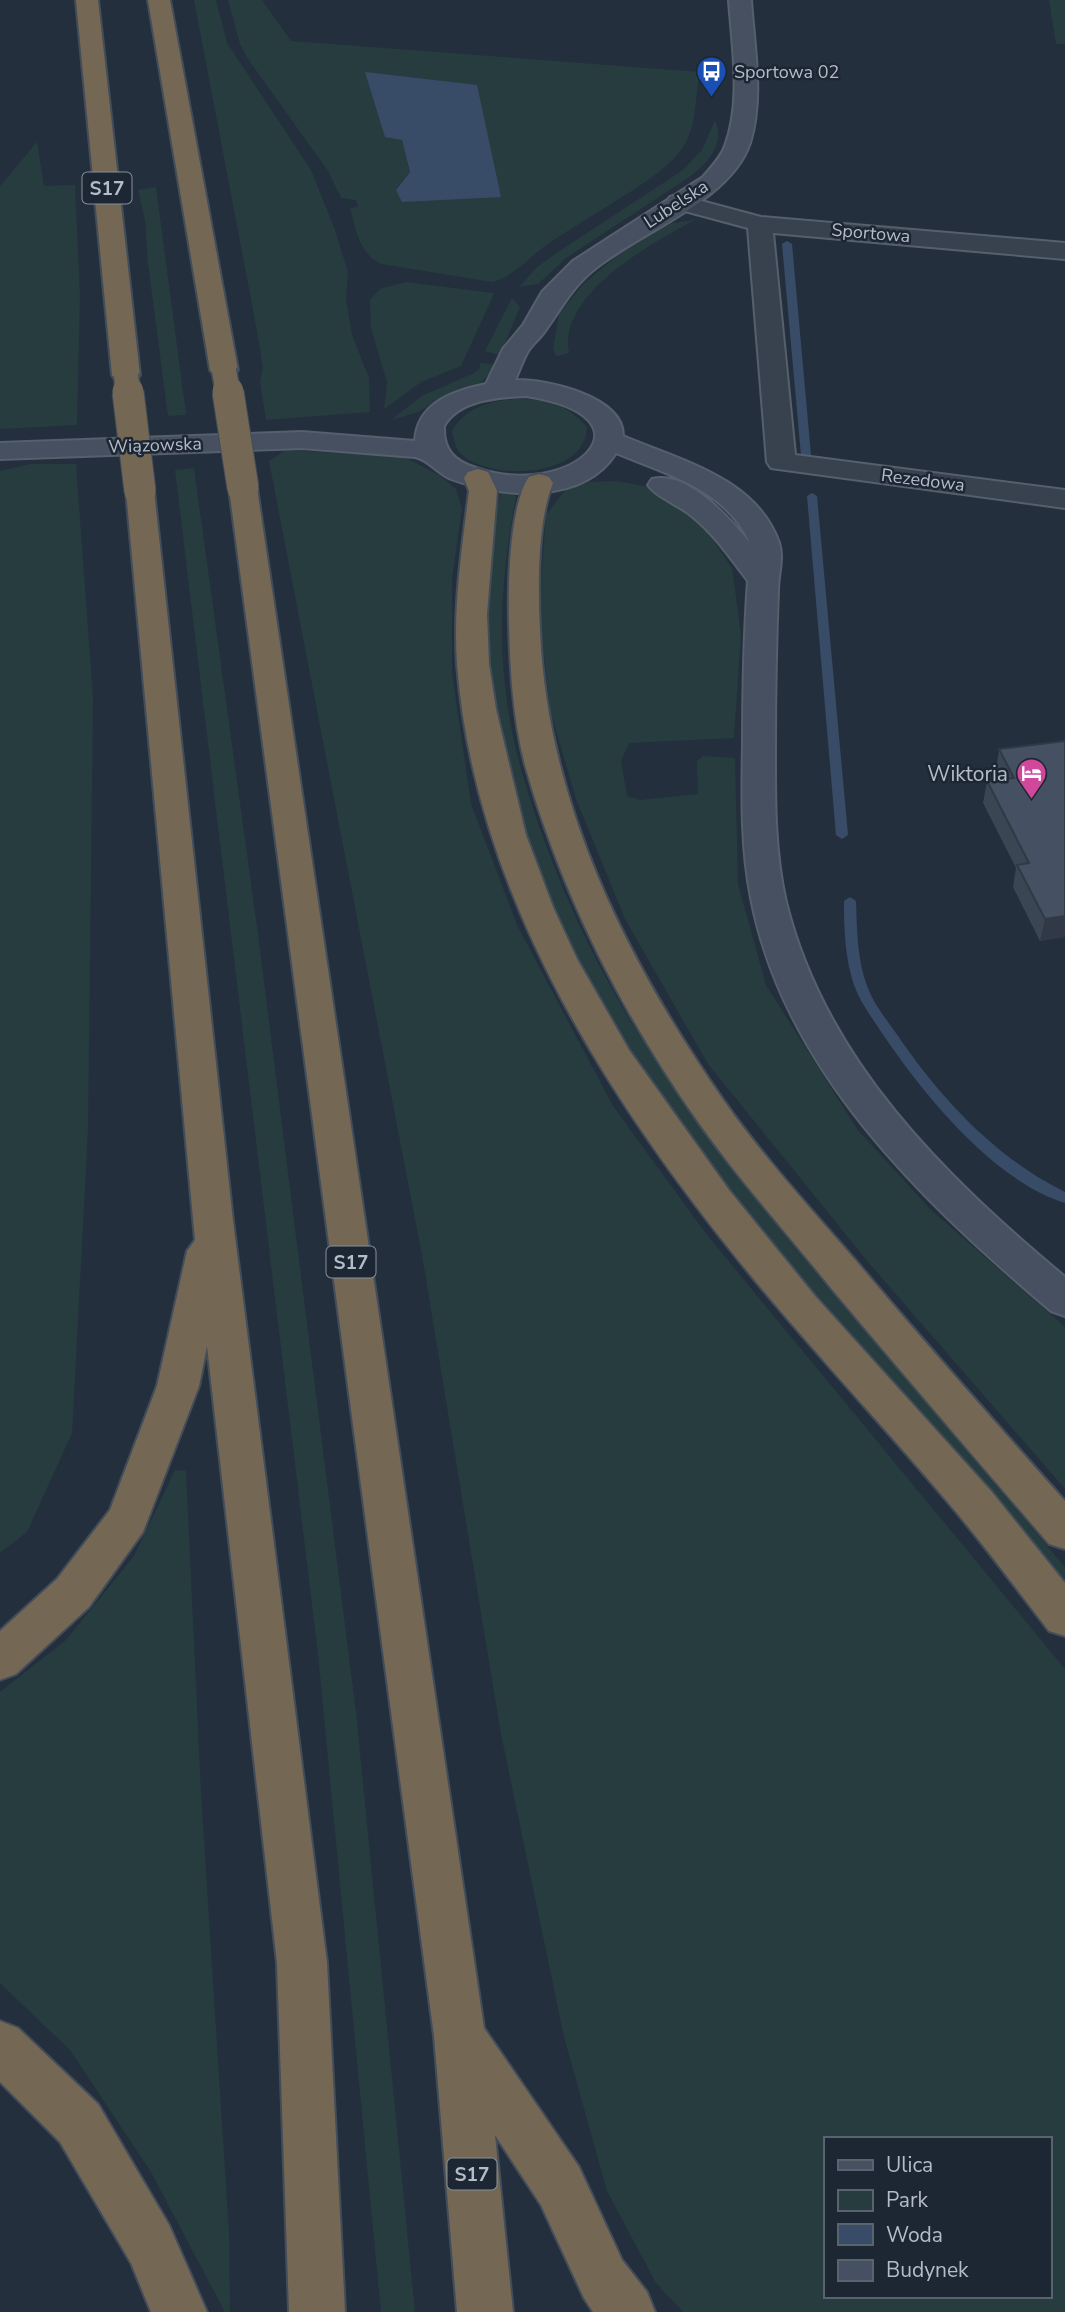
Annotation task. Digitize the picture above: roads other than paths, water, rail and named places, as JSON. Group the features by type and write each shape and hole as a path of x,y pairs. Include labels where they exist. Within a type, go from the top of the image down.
{"highway":[{"name":"S17","path":"88,0 213,1221 302,1963 317,2312"},
{"name":"S17","path":"159,0 243,488 460,2036 485,2312"},
{"path":"478,478 484,491 474,606 476,687 490,762 516,856 571,982 630,1080 747,1242 963,1490 1065,1617"},
{"path":"539,483 533,496 523,586 526,672 541,763 582,885 600,927 663,1037 712,1113 919,1364 1065,1531"},
{"path":"0,1660 73,1594 128,1519 178,1386 213,1221"},
{"path":"460,2036 560,2186 603,2279 627,2312"},
{"path":"0,2046 79,2123 150,2244 179,2312"}],"main road":[{"name":"Lubelska","path":"497,390 516,349 541,346 551,298 582,266 712,182 726,166 741,133 743,43 740,0"},
{"path":"541,346 554,392"},
{"path":"526,388 554,392 578,400 596,411 609,430 609,440 599,459 588,467 566,477 539,483 512,484 478,478 451,468 434,453 429,437 433,421 458,401 497,390 526,388"},
{"name":"Wiązowska","path":"3,452 302,440 433,421"},
{"name":"Wiązowska","path":"302,440 415,449 434,453"},
{"path":"609,440 715,485 750,514 766,544 759,718 762,863 769,904 800,993 846,1074 904,1149 940,1188 1013,1257 1065,1300"},
{"path":"588,467 618,471 666,486 701,508 729,536 763,580"}],"street":[{"name":"Sportowa","path":"679,202 760,224 1065,251"},
{"name":"Rezedowa","path":"760,224 781,462 1065,499"}],"water":[{"path":"365,72 477,85 501,197 402,202 396,190 410,172 402,140 385,137"}],"waterway":[{"path":"787,244 806,455"},
{"path":"812,496 842,835"},
{"path":"850,901 853,949 860,985 869,1004 901,1051 941,1101 988,1148 1013,1169 1065,1198"}],"place":[{"name":"Sportowa 02","path":"711,99"},
{"name":"Wiktoria","path":"1031,801"}]}
